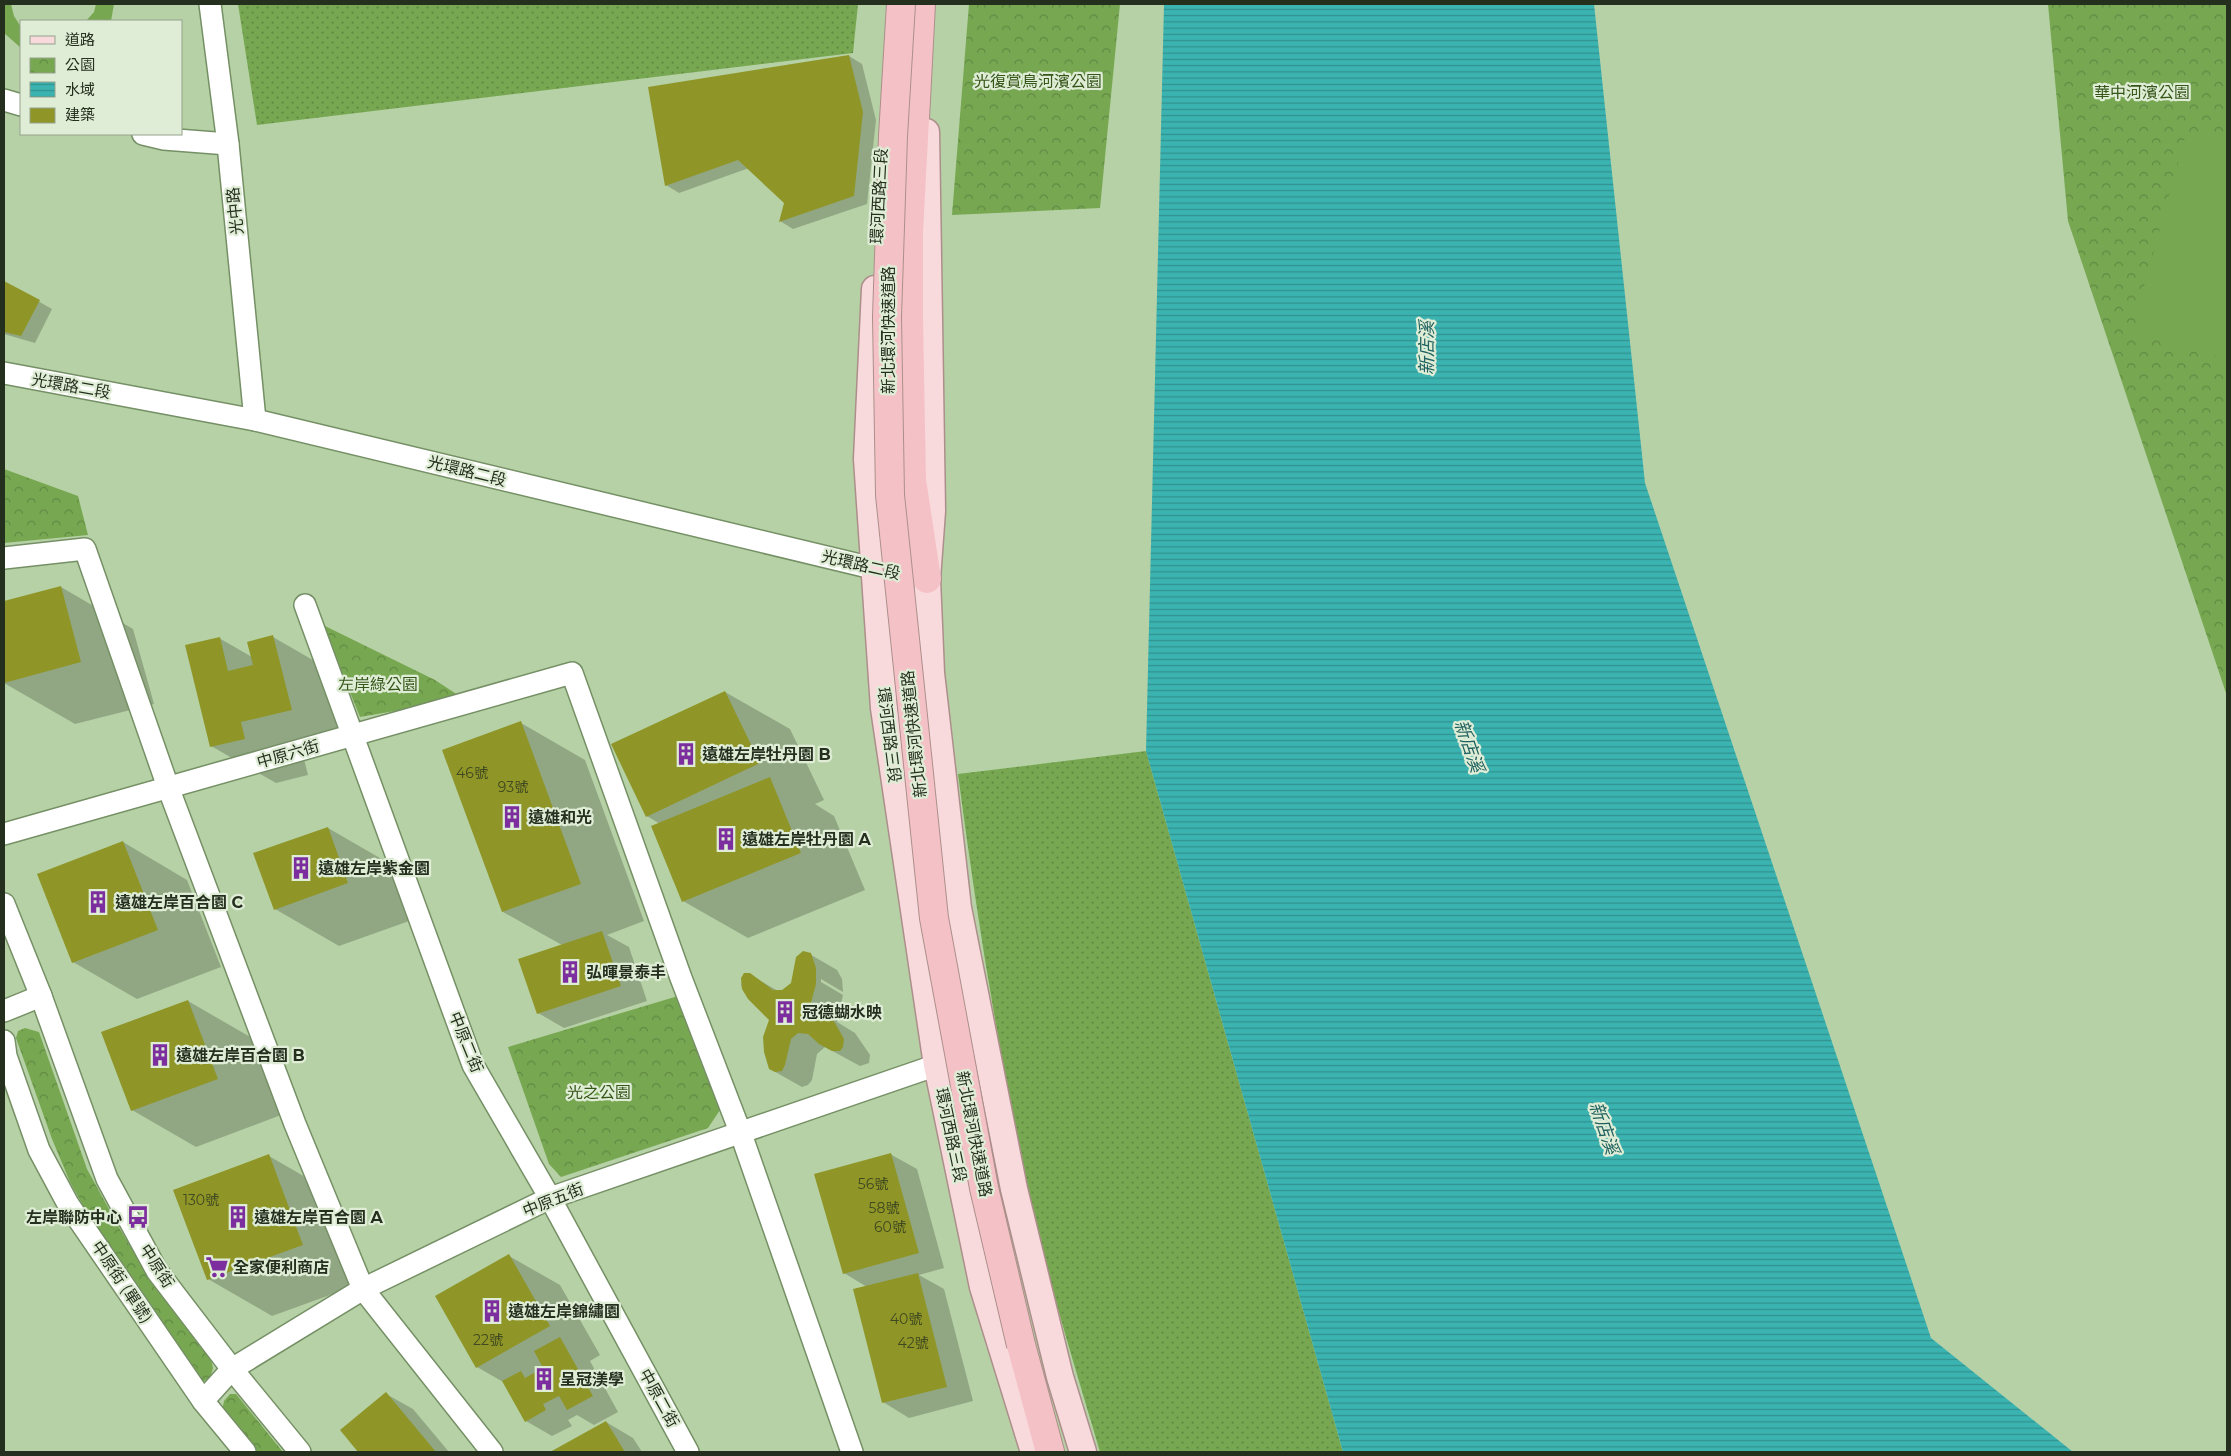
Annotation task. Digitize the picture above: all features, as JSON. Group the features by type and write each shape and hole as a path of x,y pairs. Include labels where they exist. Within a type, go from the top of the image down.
{"highway":[{"name":"新北環河快速道路","path":"901,4 893,136 887,317 890,495 934,918 984,1188 1021,1346 1050,1452"},
{"name":"新北環河快速道路","path":"921,4 909,233 912,480 927,580"}],"main road":[{"name":"環河西路三段","path":"888,4 867,459 873,569 884,708 936,1065 983,1286 1034,1452"},
{"path":"930,4 926,128 932,511 927,580 931,672 958,908 1014,1189 1060,1377 1083,1452"}],"street":[{"name":"光中路","path":"210,4 228,144 255,420"},
{"path":"4,100 20,105"},
{"path":"147,135 164,139 228,144"},
{"name":"光環路二段","path":"4,373 255,420 873,569 927,580"},
{"path":"4,558 84,549 168,787 295,1124 363,1289 492,1452"},
{"name":"中原二街","path":"305,605 473,1065 550,1198 688,1452"},
{"name":"中原六街","path":"4,834 572,673 681,978 741,1134"},
{"name":"中原街","path":"4,904 41,996 107,1179 157,1271 232,1369 300,1452"},
{"path":"4,1011 41,996"},
{"name":"中原街 (單號)","path":"4,1041 6,1056 39,1150 68,1204 203,1401 246,1452"},
{"name":"中原五街","path":"203,1401 232,1369 363,1289 550,1198 741,1134 936,1065"},
{"path":"741,1134 852,1452"}],"green space":[{"path":"4,4 11,4 14,16 20,25 20,47 4,33"},
{"path":"96,4 114,4 111,20 87,20 94,12"},
{"path":"238,4 858,4 853,53 257,125"},
{"name":"光復賞鳥河濱公園","path":"969,4 1120,4 1100,208 952,215"},
{"name":"華中河濱公園","path":"2048,4 2227,4 2227,696 2068,221"},
{"path":"2186,134 2227,142 2227,359 2137,334 2136,316"},
{"path":"4,469 78,496 88,535 4,543"},
{"name":"左岸綠公園","path":"323,625 435,680 464,699 360,717"},
{"path":"1146,751 1343,1452 1100,1452 1062,1322 1041,1244 1015,1127 984,952 958,774"},
{"name":"光之公園","path":"678,996 720,1110 708,1128 561,1177 549,1164 508,1047"},
{"path":"25,1028 39,1032 87,1169 121,1231 155,1286 211,1359 213,1368 210,1378 202,1382 92,1222 70,1182 52,1139 16,1038 18,1031"},
{"path":"230,1394 236,1394 283,1452 256,1452 222,1411 224,1401"}],"water":[{"name":"新店溪","path":"1164,4 1594,4 1645,483 1931,1338 2073,1452 1343,1452 1146,751"}],"building":[{"path":"849,55 863,112 854,196 779,222 784,203 738,160 665,186 648,87"},
{"path":"4,281 40,300 21,336 4,332"},
{"path":"61,586 81,662 4,683 4,601"},
{"path":"273,635 292,710 241,722 245,739 210,747 185,645 220,637 228,671 253,665 247,642"},
{"name":"遠雄左岸牡丹園 B","path":"725,691 760,763 646,817 611,744"},
{"name":"遠雄和光","path":"521,721 581,884 502,912 442,750"},
{"name":"遠雄左岸牡丹園 A","path":"770,777 801,853 682,902 651,826"},
{"name":"遠雄左岸紫金園","path":"328,827 348,883 274,910 253,853"},
{"name":"遠雄左岸百合園 C","path":"123,841 158,930 72,963 37,874"},
{"name":"弘暉景泰丰","path":"602,931 621,986 537,1014 518,959"},
{"name":"冠德蝴水映","path":"803,951 811,953 816,968 816,984 809,1010 829,1016 844,1039 843,1047 840,1051 832,1051 819,1044 808,1034 798,1033 791,1039 782,1071 775,1072 769,1069 764,1052 763,1037 769,1020 748,999 742,989 741,978 744,973 750,973 773,990 782,990 791,983 796,957"},
{"name":"遠雄左岸百合園 B","path":"188,1000 218,1079 131,1111 101,1032"},
{"path":"891,1153 919,1253 843,1274 814,1174"},
{"name":"遠雄左岸百合園 A","path":"269,1154 303,1245 207,1280 173,1190"},
{"name":"遠雄左岸錦繡園","path":"509,1254 550,1326 476,1368 435,1296"},
{"path":"918,1273 947,1387 882,1403 853,1289"},
{"name":"呈冠渼學","path":"560,1337 593,1396 567,1410 559,1396 543,1404 546,1410 525,1422 502,1381 521,1371 525,1378 543,1368 534,1351"},
{"path":"386,1392 436,1452 358,1452 340,1430"},
{"path":"606,1421 625,1452 550,1452"}],"place":[{"name":"遠雄左岸牡丹園 B","path":"686,754"},
{"name":"遠雄和光","path":"512,817"},
{"name":"遠雄左岸牡丹園 A","path":"726,839"},
{"name":"遠雄左岸紫金園","path":"301,868"},
{"name":"遠雄左岸百合園 C","path":"98,902"},
{"name":"弘暉景泰丰","path":"570,972"},
{"name":"冠德蝴水映","path":"785,1012"},
{"name":"遠雄左岸百合園 B","path":"160,1055"},
{"name":"左岸聯防中心","path":"138,1217"},
{"name":"遠雄左岸百合園 A","path":"238,1217"},
{"name":"全家便利商店","path":"217,1267"},
{"name":"遠雄左岸錦繡園","path":"492,1311"},
{"name":"呈冠渼學","path":"544,1379"}]}
